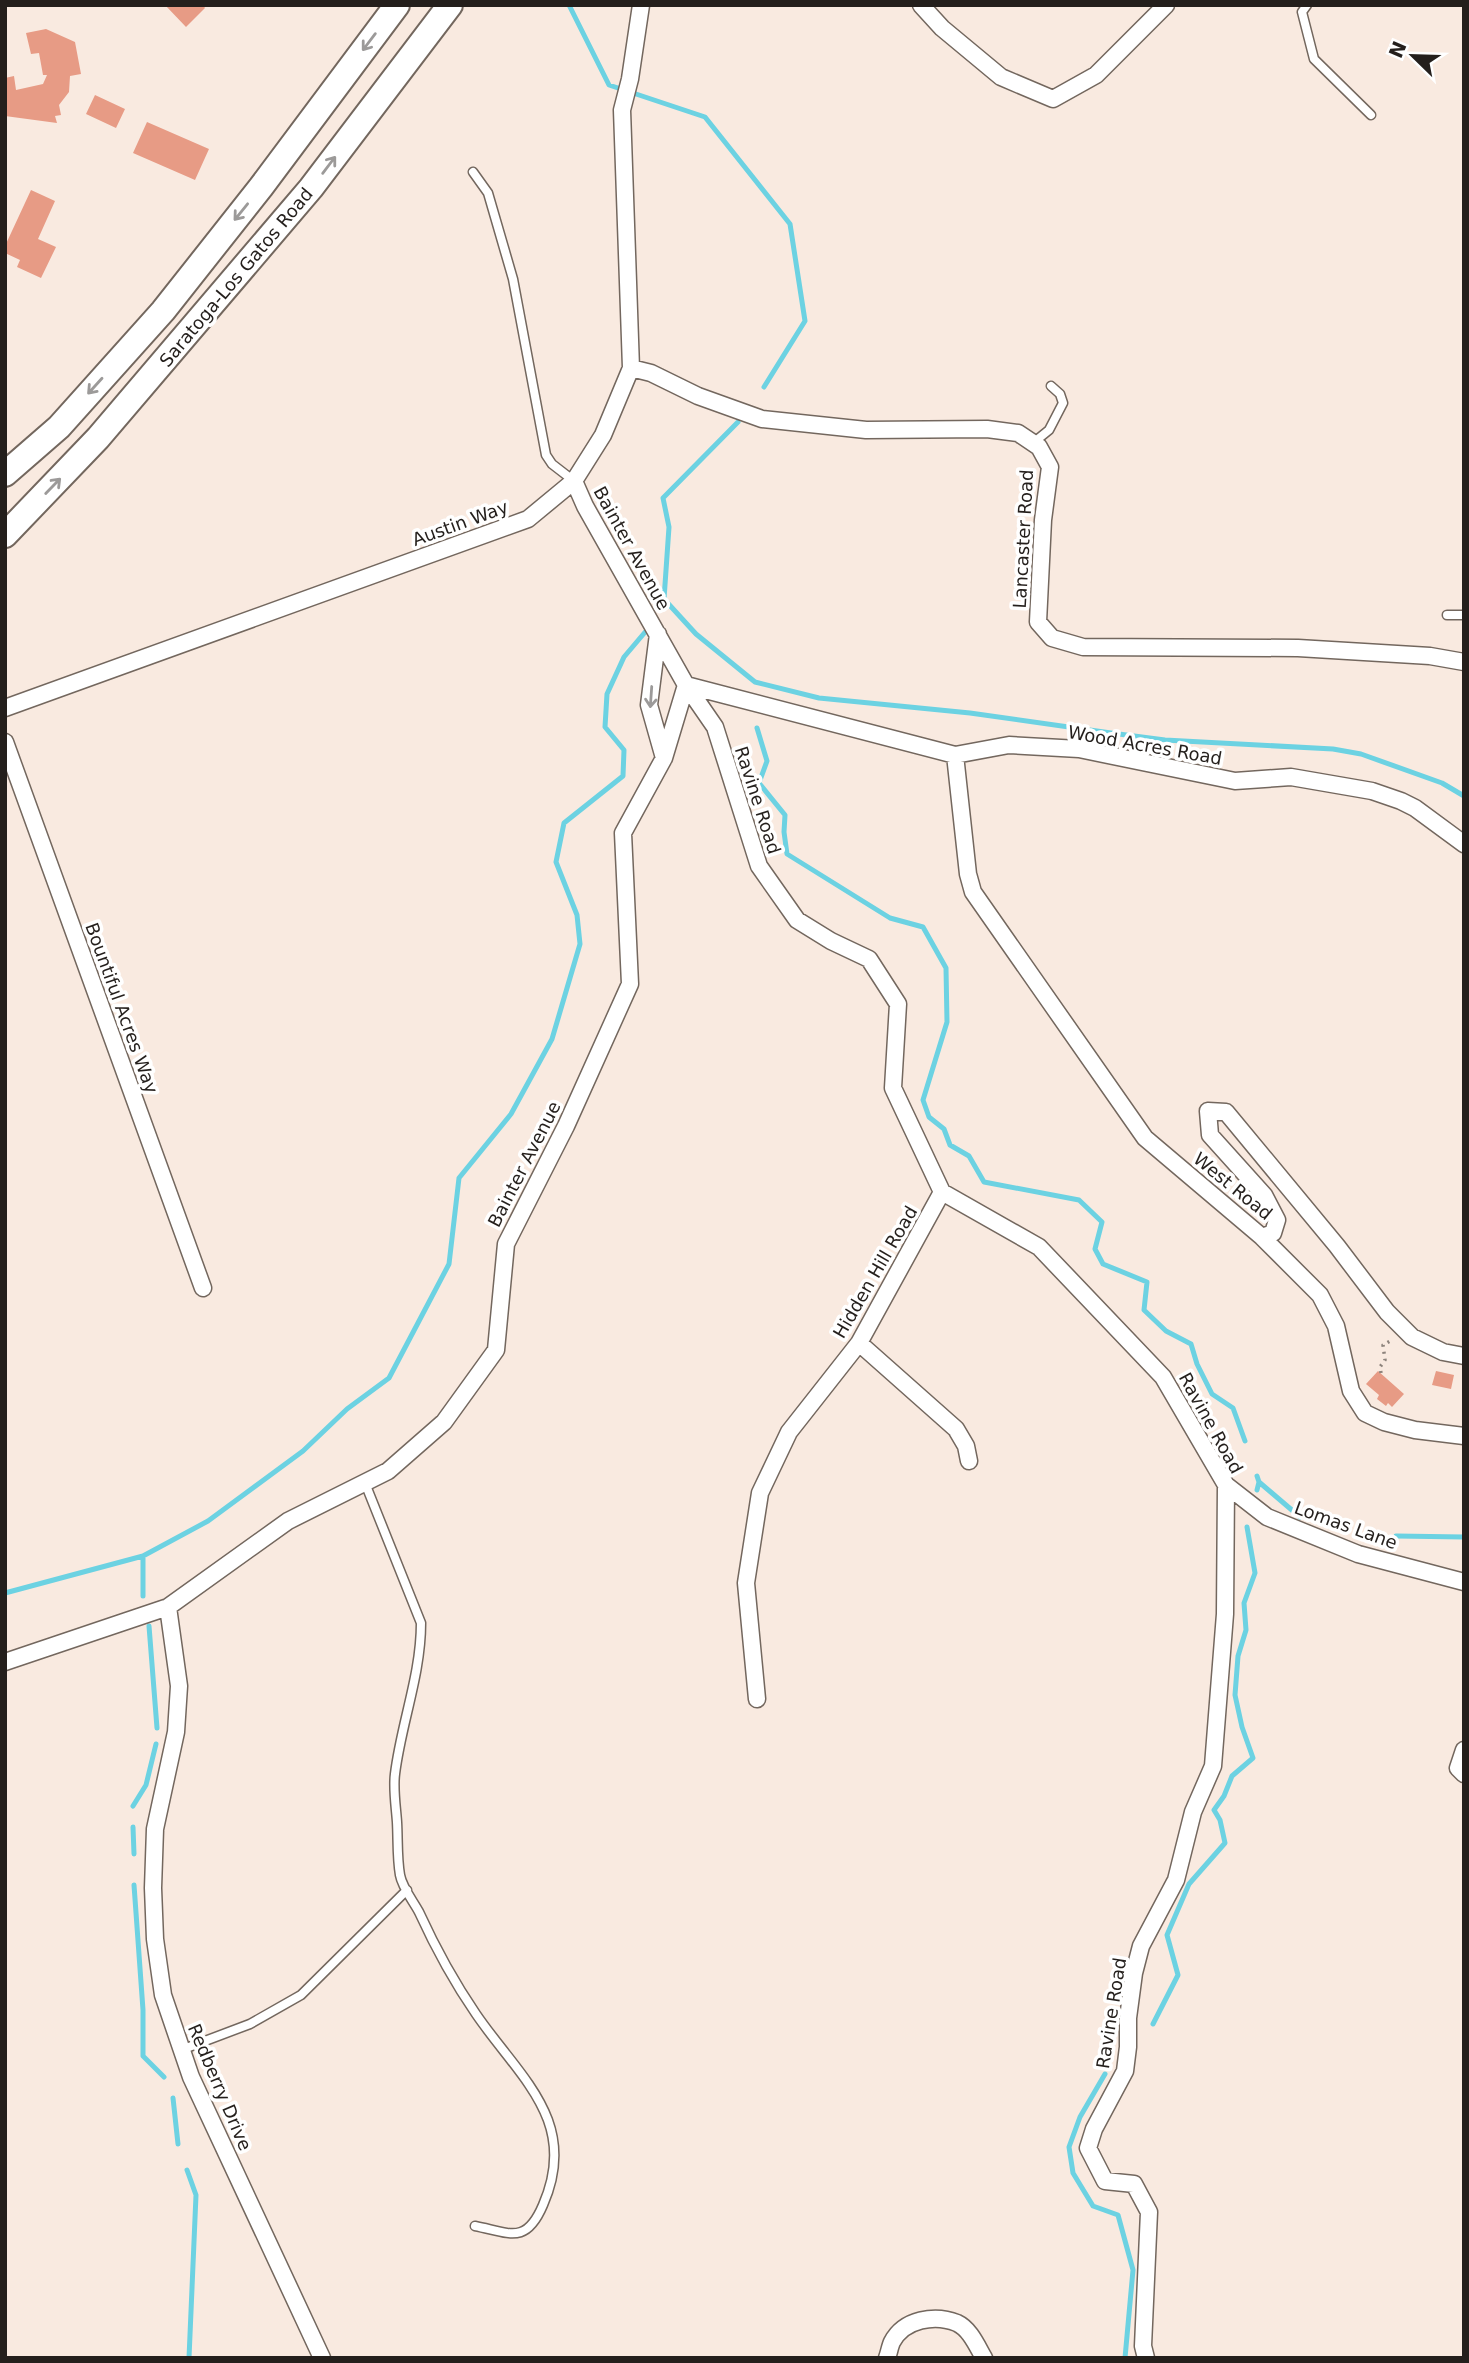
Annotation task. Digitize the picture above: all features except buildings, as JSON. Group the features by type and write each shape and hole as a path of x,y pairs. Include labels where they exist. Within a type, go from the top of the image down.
{"main road":[{"name":"Saratoga-Los Gatos Road","path":"5,474 59,428 163,311 261,187 397,5"},
{"name":"Saratoga-Los Gatos Road","path":"5,535 98,438 311,188 450,5"}],"street":[{"name":"Austin Way","path":"5,708 528,519 574,481 603,435 631,368 622,110 630,79 640,5"},
{"path":"920,5 942,28 1001,77 1053,99 1096,75 1166,5"},
{"path":"631,368 651,373 698,396 762,419 866,430 987,429 1018,433 1033,443"},
{"name":"Lancaster Road","path":"1033,443 1039,447 1049,467 1043,520 1038,622 1052,638 1083,647 1298,648 1430,656 1464,662"},
{"name":"Bainter Avenue","path":"5,1662 168,1606 288,1521 388,1471 444,1422 496,1350 506,1244 566,1126 630,984 622,833 664,758 686,685 585,506 574,481"},
{"name":"Bainter Avenue","path":"658,634 649,705 664,758"},
{"name":"Wood Acres Road","path":"686,685 956,755 1009,745 1079,749 1235,781 1291,777 1372,791 1401,801 1431,818 1464,844"},
{"name":"Ravine Road","path":"686,685 715,727 759,866 797,920 831,941 869,959 898,1004 892,1088 942,1192 1039,1247 1163,1377 1226,1485 1225,1614 1213,1766 1193,1812 1176,1880 1141,1946 1128,2018 1125,2071 1094,2129 1088,2148 1105,2181 1134,2183 1149,2212 1143,2346 1146,2358"},
{"name":"Bountiful Acres Way","path":"5,742 203,1288"},
{"name":"West Road","path":"956,755 968,874 973,892 1145,1138 1262,1237 1273,1233 1277,1220 1264,1195 1210,1135 1208,1111 1226,1112 1404,1330 1412,1338 1443,1352 1464,1356"},
{"name":"Hidden Hill Road","path":"757,1699 746,1583 760,1493 789,1432 859,1343 942,1192"},
{"path":"1262,1237 1320,1295 1336,1326 1351,1391 1364,1413 1384,1422 1415,1430 1464,1436"},
{"path":"859,1343 956,1429 966,1446 970,1461"},
{"name":"Lomas Lane","path":"1226,1485 1267,1517 1357,1554 1464,1582"},
{"name":"Redberry Drive","path":"168,1606 179,1686 176,1732 155,1829 155,1939 163,1995 191,2077 322,2358"},
{"path":"1464,1751 1458,1768 1464,1774"},
{"path":"887,2358 892,2342 902,2330 918,2320 934,2318 958,2324 971,2334 985,2358"}],"lane":[{"path":"1307,5 1302,12 1314,59 1371,115"},
{"path":"473,172 488,193 513,279 546,455 552,464 574,481"},
{"path":"1033,443 1049,430 1063,403 1060,394 1051,386"},
{"path":"1447,615 1464,615"},
{"path":"365,1483 421,1623 421,1647 394,1776 400,1877 430,1936 476,2014 530,2085 544,2108 554,2143 555,2169 552,2186 540,2214 529,2229 519,2235 475,2226"},
{"path":"181,2050 250,2024 300,1995 407,1890"}],"path":[{"path":"1381,1373 1380,1367 1385,1360 1383,1345 1404,1330"}],"waterway":[{"path":"569,5 609,85 705,117 790,224 805,321 764,387"},
{"path":"660,606 664,599 669,527 663,498 738,422"},
{"path":"664,599 696,634 755,682 819,698 970,713 1165,740 1333,749 1361,754 1442,783 1464,796"},
{"path":"5,1593 143,1556 208,1521 303,1451 347,1409 389,1378 449,1264 459,1178 511,1114 552,1039 580,944 577,915 556,862 564,823 623,776 624,750 605,727 607,694 624,657 646,631"},
{"path":"757,728 767,761 759,783 785,815 787,854 890,918 923,927 946,968 947,1022 923,1100 929,1117 944,1129 950,1145 969,1156 984,1182 1079,1200 1102,1222 1095,1249 1103,1264 1147,1282 1144,1310 1166,1331 1191,1344 1197,1364 1212,1394 1233,1408 1245,1441"},
{"path":"1257,1476 1257,1490"},
{"path":"1259,1482 1300,1517"},
{"path":"1153,2024 1178,1975 1167,1935 1189,1884 1225,1843 1220,1820 1214,1810 1224,1796 1232,1776 1253,1758 1235,1695 1238,1656 1246,1630 1244,1603 1255,1573 1247,1527"},
{"path":"1396,1536 1464,1537"},
{"path":"143,1556 143,1596"},
{"path":"149,1626 157,1728"},
{"path":"133,1806 146,1785 156,1744"},
{"path":"133,1827 134,1854"},
{"path":"134,1885 143,2010 143,2056 164,2077"},
{"path":"1105,2074 1080,2117 1069,2147 1073,2173 1093,2206 1118,2215 1133,2270 1125,2358"},
{"path":"173,2098 178,2144"},
{"path":"187,2170 196,2195 189,2358"}]}
